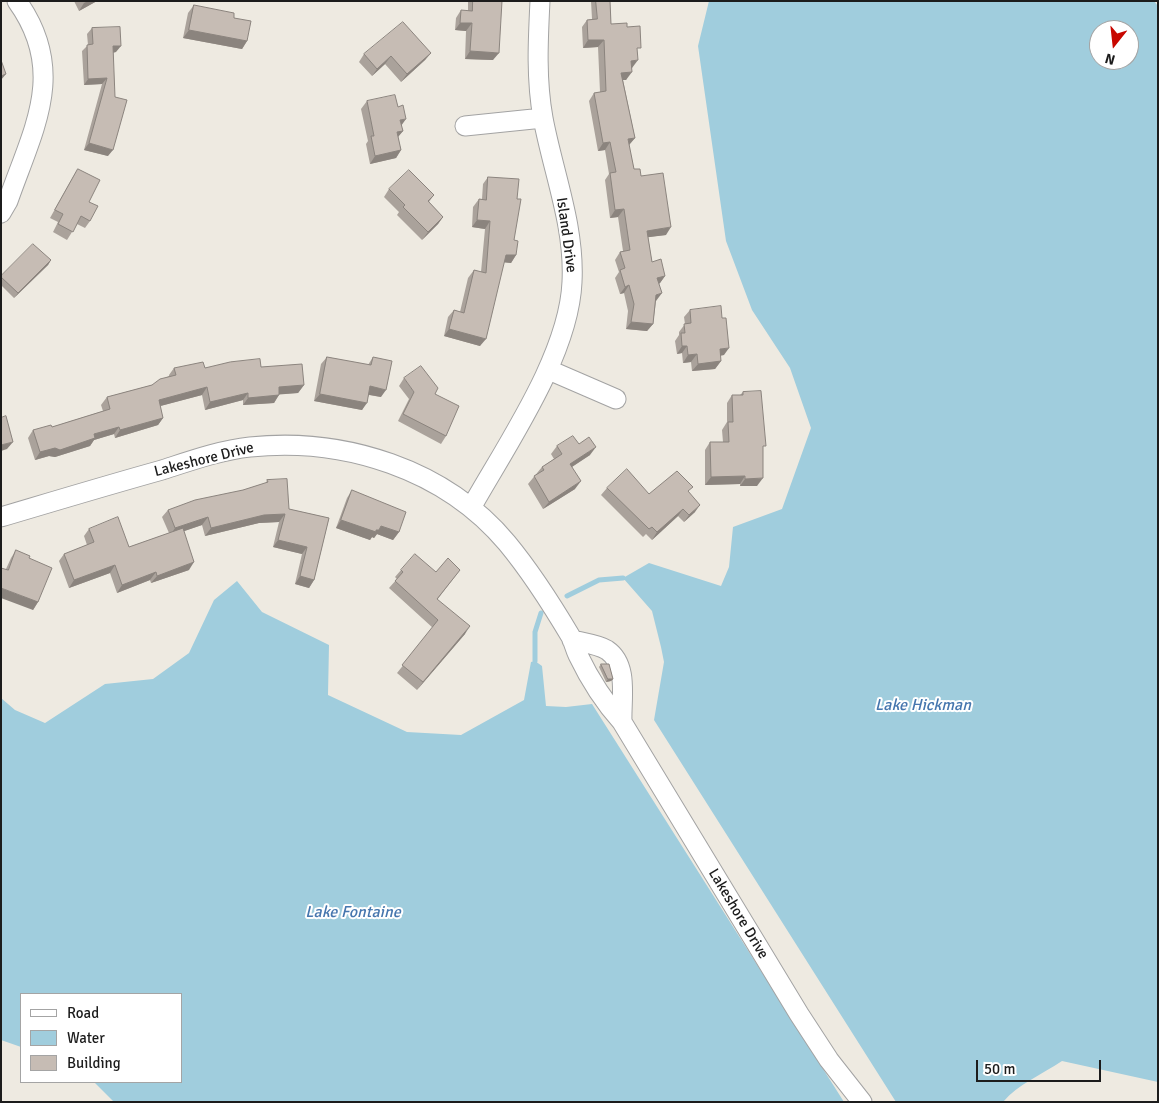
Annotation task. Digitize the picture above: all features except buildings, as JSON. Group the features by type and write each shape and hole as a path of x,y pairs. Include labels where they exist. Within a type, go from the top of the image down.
{"street":[{"path":"1,213 8,201 44,95 45,74 36,34 17,1"},
{"name":"Island Drive","path":"471,508 549,370 569,305 572,267 564,207 543,118 537,63 540,1"},
{"path":"465,126 543,118"},
{"path":"549,370 616,399"},
{"name":"Lakeshore Drive","path":"1,517 206,457 248,447 279,445 331,448 371,456 426,479 471,508 506,542 535,579 572,640 587,671 611,710 622,722 799,1014 828,1060 862,1102"},
{"path":"572,640 608,651 619,665 623,682 622,722"}],"water":[{"name":"Lake Hickman","path":"709,1 1154,1 1158,6 1158,1082 1062,1061 1023,1085 1003,1102 896,1102 654,720 664,662 661,647 652,611 623,578 649,563 721,586 729,567 733,527 782,509 811,428 790,368 752,310 726,241 698,46"},
{"name":"Lake Fontaine","path":"237,581 262,612 329,645 328,695 407,732 461,735 524,700 531,662 535,661 542,666 546,706 566,707 592,704 844,1102 114,1102 95,1083 182,1083 182,993 20,993 20,1047 1,1040 1,698 15,710 45,723 105,684 153,679 189,653 214,600"}],"waterway":[{"path":"567,596 599,580 623,578"},
{"path":"535,661 535,632 541,613"}]}
